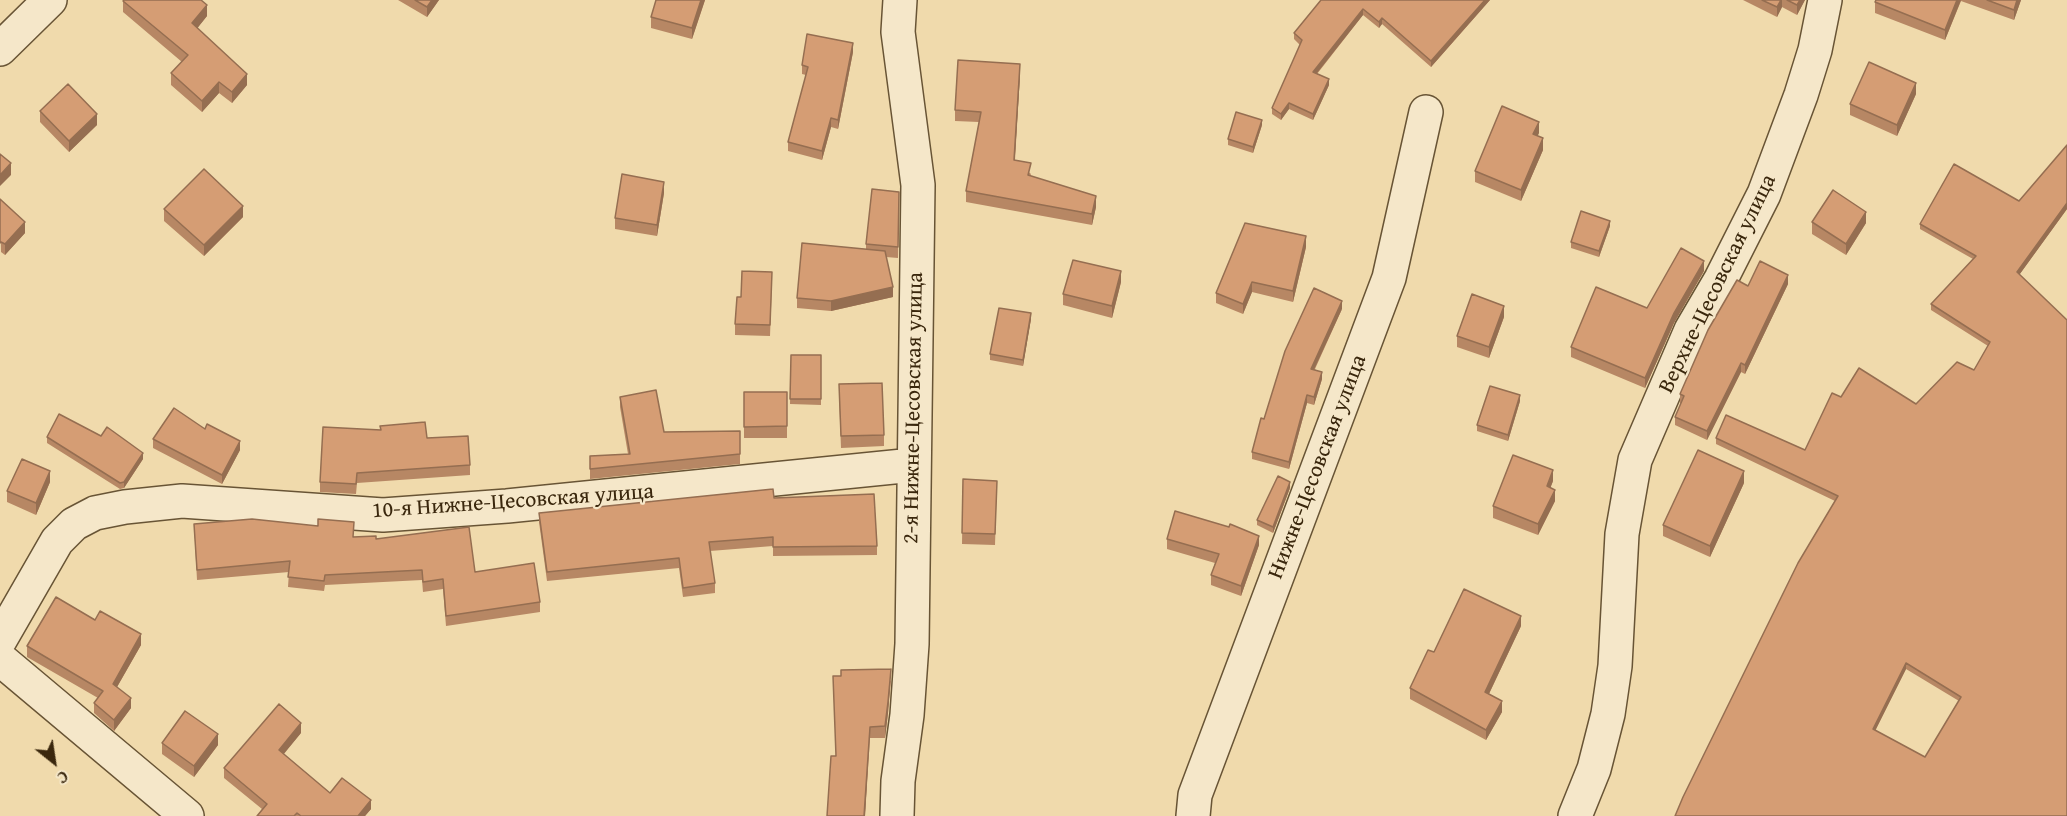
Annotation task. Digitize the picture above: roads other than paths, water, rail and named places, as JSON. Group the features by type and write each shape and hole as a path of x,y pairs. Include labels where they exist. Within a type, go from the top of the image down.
{"street":[{"path":"0,49 50,0"},
{"name":"2-я Нижне-Цесовская улица","path":"897,816 898,781 907,715 912,644 918,185 898,32 900,0"},
{"name":"Верхне-Цесовская улица","path":"1575,816 1594,769 1608,714 1615,666 1622,534 1635,460 1690,330 1725,270 1764,194 1801,95 1815,50 1825,0"},
{"name":"Нижне-Цесовская улица","path":"1193,816 1195,795 1389,278 1426,112"},
{"name":"10-я Нижне-Цесовская улица","path":"0,640 57,541 74,524 94,513 125,507 182,501 383,515 507,506 913,465"},
{"path":"0,659 187,816"}]}
